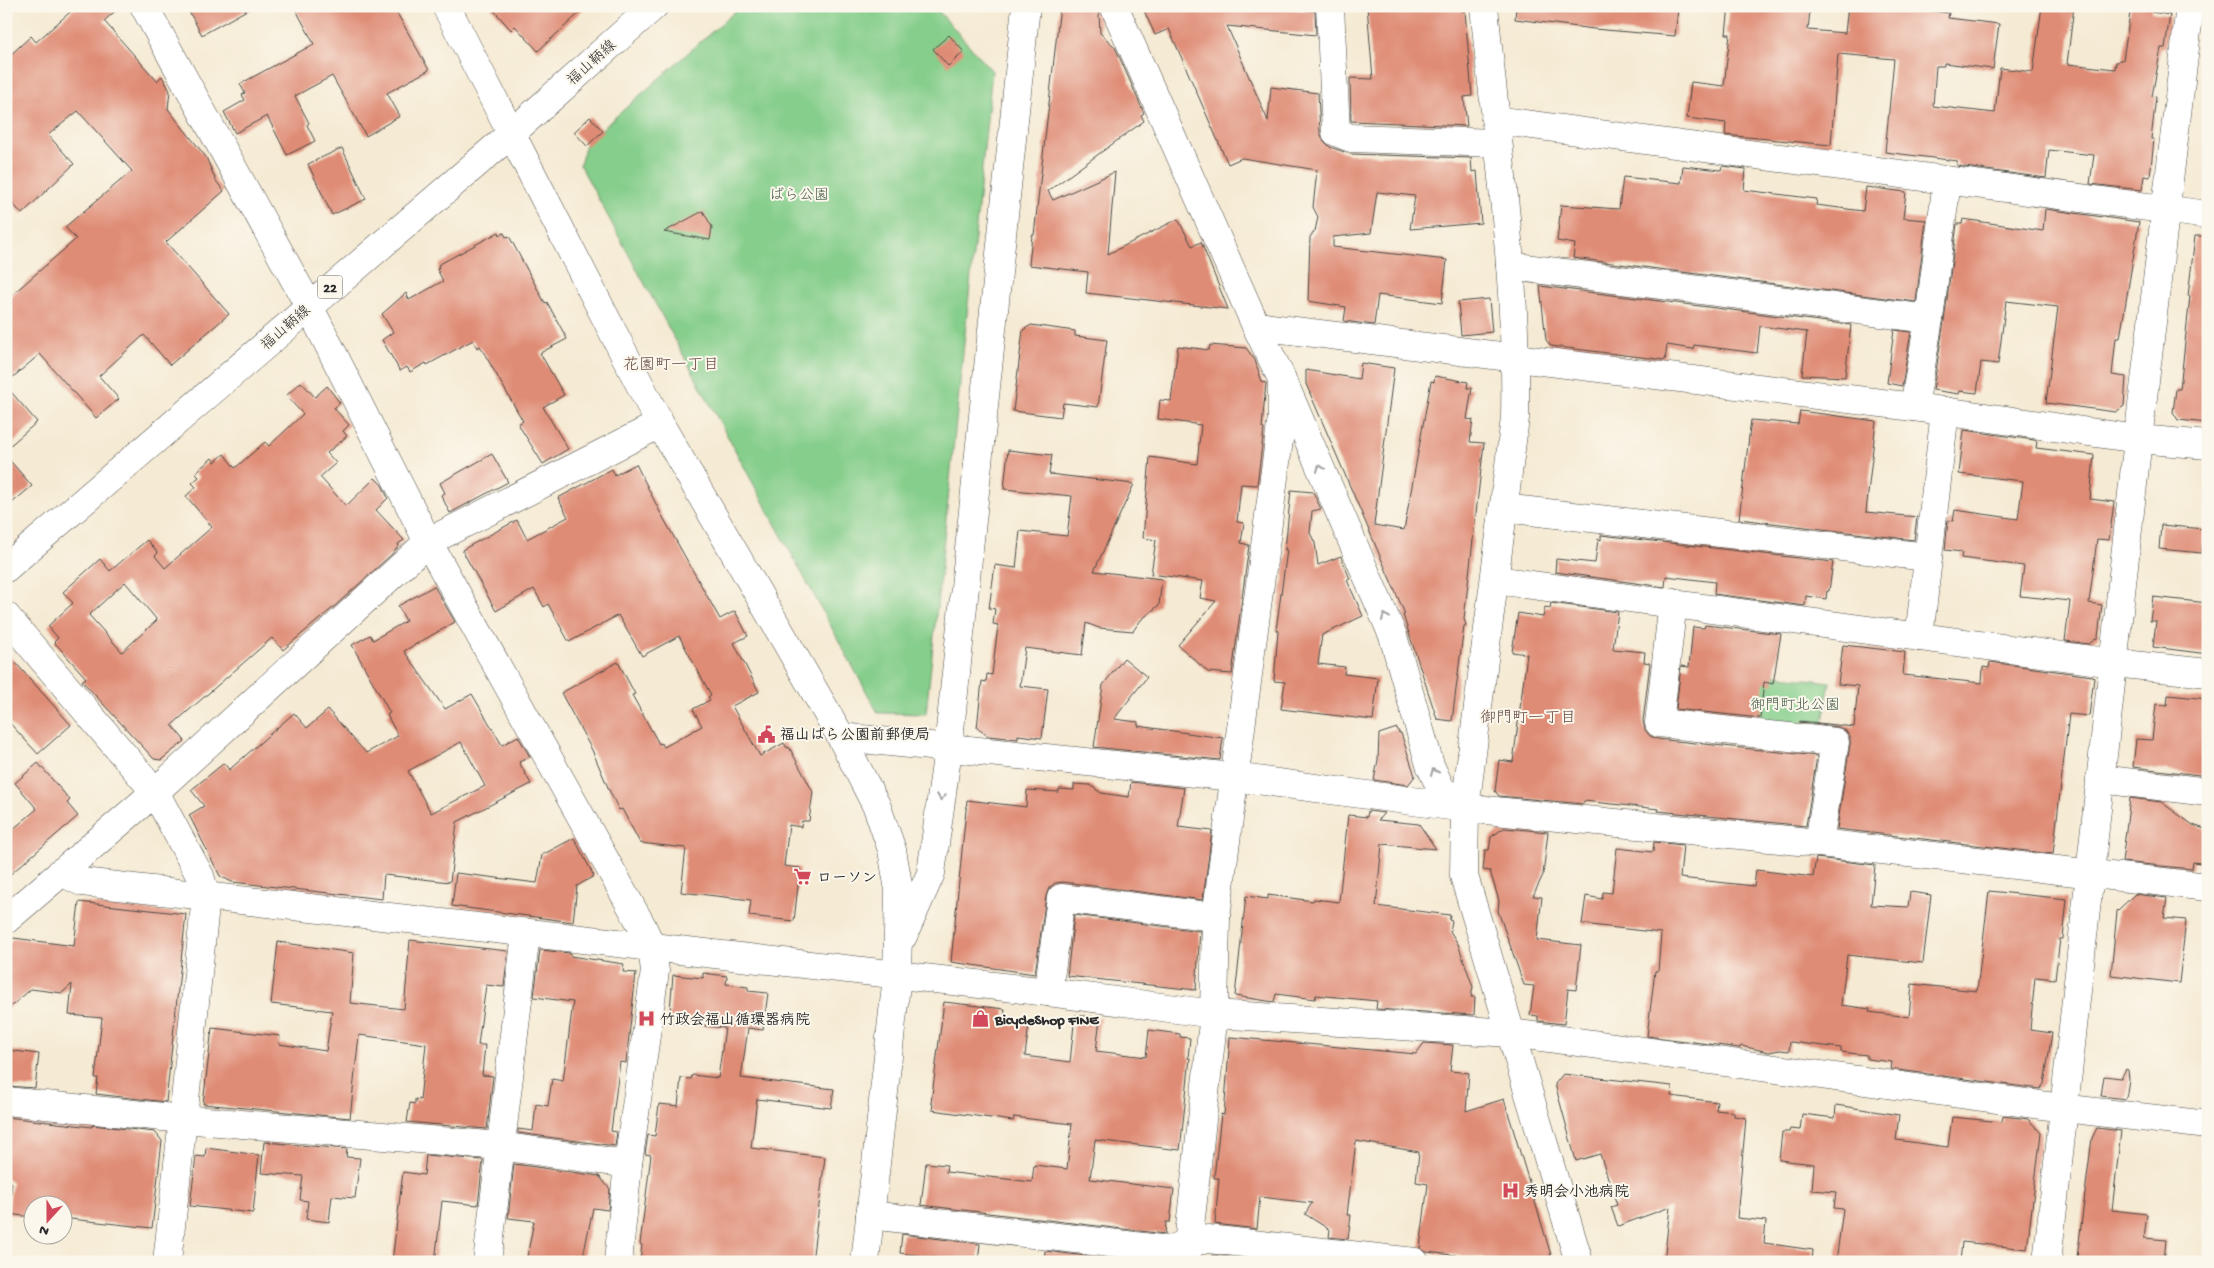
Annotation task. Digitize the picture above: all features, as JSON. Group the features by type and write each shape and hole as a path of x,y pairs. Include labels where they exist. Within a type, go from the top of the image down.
{"street":[{"path":"144,6 309,306 428,542 642,926 652,948 655,971 628,1164 618,1262"},
{"path":"446,6 660,424 841,737 877,808 892,850 898,890 898,976 865,1262"},
{"name":"福山鞆線","path":"6,568 512,132 654,6"},
{"path":"899,946 931,873 948,749 1026,6"},
{"path":"1114,6 1256,326 1282,380 1393,636 1430,765 1441,789 1465,808"},
{"path":"1330,6 1336,132 1351,138 1496,131 1947,181 2208,215"},
{"path":"1484,6 1510,266 1515,358 1515,418 1465,808 1464,876 1579,1262"},
{"path":"2047,1262 2138,439 2190,6"},
{"path":"1914,407 1929,319 1947,181"},
{"path":"1510,266 1929,319"},
{"path":"1256,326 1914,407 2138,439 2208,445"},
{"path":"1187,1252 1214,1014 1216,917 1282,417 1282,380"},
{"path":"1919,637 1945,411"},
{"path":"6,920 155,792 428,542 660,424"},
{"path":"1504,508 1928,556"},
{"path":"1495,580 1673,602 2114,663 2208,673"},
{"path":"1673,602 1659,723 1835,742 1819,843"},
{"path":"6,616 155,792 200,876 206,896 166,1262"},
{"path":"841,737 1234,777 1465,808 1819,843 2208,887"},
{"path":"2100,779 2208,792"},
{"path":"61,872 82,882 1048,992 1214,1014 1511,1034 2063,1108 2208,1125"},
{"path":"1048,992 1061,898 1216,917"},
{"path":"487,1262 526,933"},
{"path":"6,1101 183,1119 500,1146 628,1164"},
{"path":"870,1214 1187,1252 1208,1239 1415,1262"}],"green space":[{"name":"ばら公園","path":"741,6 934,6 992,71 926,714 878,713 580,165 586,143"},
{"name":"御門町北公園","path":"1759,673 1830,682 1821,734 1742,724"}],"building":[{"path":"77,6 121,6 104,21 157,81 162,76 170,91 168,109 206,157 216,181 224,191 166,242 229,314 170,365 144,335 99,376 119,399 96,418 40,354 6,383 6,300 76,239 65,227 132,171 78,111 48,135 74,164 22,214 6,196 6,59 31,36 36,42"},
{"path":"186,6 254,6 202,35"},
{"path":"294,6 393,6 429,70 387,93 400,116 366,136 332,76 295,96 309,123 307,125 315,141 287,155 267,116 235,133 224,112 245,100 242,95 245,93 240,84 314,44"},
{"path":"490,6 587,6 538,51 515,26 511,30"},
{"path":"1060,6 1096,6 1099,13 1100,33 1115,47 1144,113 1141,115 1144,121 1048,191 1053,200 1115,172 1108,254 1178,219 1192,246 1201,242 1228,309 1086,293 1088,272 1029,265"},
{"path":"1142,6 1254,6 1315,11 1316,35 1227,26 1268,121 1271,87 1318,93 1320,133 1330,147 1350,154 1471,158 1472,172 1477,171 1481,223 1410,229 1415,196 1377,192 1371,233 1333,237 1333,247 1447,260 1442,303 1378,295 1374,325 1344,321 1346,307 1308,301 1310,237 1315,231 1318,217 1313,207 1317,170 1242,158 1228,164 1169,29 1155,35"},
{"path":"1367,6 1461,6 1461,11 1465,11 1472,96 1464,97 1467,126 1351,121 1350,78 1373,79"},
{"path":"1516,6 1643,6 1678,9 1675,36 1594,29 1515,19"},
{"path":"1729,6 1763,6 1810,10 1808,30 1845,33 1848,6 1923,6 1923,10 1949,13 1948,18 1999,24 1993,69 1944,63 1944,66 1936,66 1933,106 1995,113 2000,68 2033,72 2042,6 2074,6 2067,64 2115,69 2116,62 2123,60 2131,6 2152,6 2151,12 2170,15 2165,48 2161,48 2152,96 2156,97 2151,139 2154,139 2150,177 2144,176 2142,190 2090,184 2094,155 2049,150 2046,178 1957,166 1957,161 1885,152 1894,59 1838,54 1831,145 1725,135 1726,123 1687,118 1691,82 1724,86 1730,34 1726,34"},
{"path":"949,35 964,52 948,66 933,49"},
{"path":"590,117 603,131 587,146 574,132"},
{"path":"342,148 366,199 332,215 308,164"},
{"path":"1683,166 1721,170 1722,166 1746,169 1744,190 1817,199 1816,205 1863,211 1866,187 1906,192 1903,218 1926,220 1916,302 1573,258 1575,244 1557,241 1561,205 1619,209 1623,177 1681,183"},
{"path":"2045,209 2139,222 2120,338 2116,338 2112,375 2126,377 2124,406 2116,412 2046,403 2058,307 2006,301 1998,364 1981,362 1977,393 1960,391 1959,394 1933,390 1957,224 1962,224 1963,219 2043,231"},
{"path":"703,211 712,227 710,240 664,232"},
{"path":"499,232 500,235 504,233 506,237 509,236 545,303 547,302 567,339 540,353 564,395 543,407 568,449 543,464 518,424 523,421 480,346 477,348 473,340 410,372 407,367 400,371 382,340 393,332 382,314 406,293 409,300 443,281 437,269 439,268 438,265"},
{"path":"2195,236 2208,236 2208,423 2178,420 2173,412 2176,389 2180,389"},
{"path":"1540,286 1851,325 1845,377 1802,375 1807,332 1760,326 1757,353 1694,345 1693,349 1667,345 1665,360 1551,346 1546,340"},
{"path":"1489,299 1492,332 1461,335 1458,302"},
{"path":"1031,325 1075,331 1075,336 1107,340 1098,407 1063,403 1061,417 1013,411 1023,330"},
{"path":"1894,330 1911,332 1902,386 1887,383"},
{"path":"1210,345 1246,348 1255,360 1262,382 1266,383 1262,428 1264,429 1257,485 1241,484 1237,522 1244,523 1241,543 1249,545 1232,674 1208,672 1178,645 1216,601 1200,598 1203,581 1151,574 1156,540 1143,538 1150,457 1197,464 1201,425 1158,419 1160,400 1171,401 1178,346 1209,350"},
{"path":"1361,363 1394,368 1374,525 1404,530 1431,381 1434,382 1435,376 1468,382 1467,388 1472,388 1467,419 1473,420 1470,442 1484,443 1464,619 1466,625 1464,626 1452,721 1437,719 1403,615 1405,614 1306,384 1306,370 1359,379"},
{"path":"301,382 315,397 327,386 340,403 334,408 349,425 343,431 347,436 327,453 336,463 320,477 346,506 375,478 382,485 388,498 376,510 404,540 398,544 399,546 392,554 336,605 283,650 272,638 172,725 185,741 161,760 154,759 82,681 86,678 54,642 58,638 48,626 73,603 63,592 100,559 110,571 147,540 158,553 155,556 165,568 212,527 186,496 196,487 192,483 199,477 195,473 212,458 215,462 224,454 235,468 265,442 269,446 303,414 286,396","holes":["125,582 157,620 122,652 89,615"]},
{"path":"6,386 37,422 6,449"},
{"path":"1800,411 1876,421 1866,512 1917,517 1914,540 1739,519 1751,420 1798,424"},
{"path":"1964,430 2034,440 2037,441 2036,448 2094,455 2090,499 2114,502 2109,540 2097,539 2089,603 2102,605 2098,637 2089,644 2065,641 2070,601 2020,596 2024,566 1961,558 1962,552 1945,550 1948,520 1953,521 1955,510 2018,519 2023,481 1959,474"},
{"path":"1008,450 1052,455 1049,474 1134,484 1094,571 1162,579 1159,605 1141,620 1133,631 1099,628 1086,623 1082,655 1025,648 1020,686 1048,689 1042,738 1018,735 1018,739 988,736 977,728 982,681 986,682 987,674 992,675 998,625 993,624 995,609 989,608 995,565 1016,568 1020,531 1067,536 1072,496 1004,489"},
{"path":"492,454 508,482 450,513 441,495 445,493 440,483"},
{"path":"6,456 32,486 6,508"},
{"path":"636,464 660,512 720,619 735,611 748,636 734,643 759,692 732,706 760,756 784,743 787,748 789,747 813,792 809,821 802,821 801,827 789,825 784,866 800,868 794,921 749,916 751,900 681,892 686,848 640,843 622,809 619,810 592,750 561,693 618,662 635,694 632,695 659,744 661,743 664,747 702,726 693,709 710,700 708,697 711,695 679,636 642,656 618,615 569,642 548,604 544,607 534,589 496,611 462,550 517,520 527,539 568,517 558,498 612,469 615,475"},
{"path":"1291,490 1313,492 1321,509 1312,511 1310,533 1315,543 1318,565 1341,556 1350,579 1347,580 1363,616 1322,635 1318,664 1345,667 1344,674 1378,678 1373,720 1281,709 1285,682 1274,681 1278,631 1276,630 1287,550 1285,550"},
{"path":"2161,525 2204,529 2202,553 2159,549"},
{"path":"1601,535 1833,562 1829,591 1827,591 1826,599 1806,596 1805,606 1714,594 1715,582 1666,576 1665,587 1555,572 1556,559 1595,563 1598,539 1601,540"},
{"path":"434,586 455,622 404,651 445,709 472,694 502,745 518,736 530,757 519,762 531,784 457,822 450,882 384,875 382,899 232,882 220,876 189,815 204,806 191,790 224,763 229,770 294,713 307,728 328,710 366,753 398,736 387,715 390,713 352,645 370,635 373,640 406,621 398,606","holes":["461,742 485,786 431,813 408,771"]},
{"path":"2153,597 2208,603 2208,654 2153,647 2156,621 2150,621"},
{"path":"1551,603 1618,612 1613,649 1645,652 1644,662 1650,663 1643,721 1645,730 1650,736 1657,739 1817,756 1806,826 1658,811 1659,809 1584,801 1583,804 1499,796 1495,791 1499,760 1513,762 1527,654 1512,652 1518,613 1543,617 1545,607 1550,608"},
{"path":"1705,625 1781,634 1773,684 1764,682 1760,718 1676,709 1681,666 1689,667 1693,627 1704,628"},
{"path":"1843,645 1905,652 1903,675 1982,683 1983,667 1989,668 1990,662 2092,676 2094,678 2089,716 2069,714 2053,854 1837,829 1850,737 1845,730 1837,727 1799,722 1854,727 1858,686 1838,684"},
{"path":"6,652 71,725 38,754 6,719"},
{"path":"1124,658 1147,677 1114,719 1138,722 1138,726 1223,738 1220,760 1094,747 1103,685"},
{"path":"2168,695 2208,699 2208,776 2133,767 2136,739 2152,740 2156,704 2167,705"},
{"path":"1397,728 1399,733 1401,733 1415,776 1408,785 1374,780 1378,760 1379,734"},
{"path":"38,763 70,800 67,803 78,816 6,878 6,835 37,809 15,783"},
{"path":"1131,782 1184,788 1178,827 1212,831 1203,900 1063,882 1055,883 1049,888 1046,896 1035,974 951,962 967,800 1026,807 1027,790 1059,792 1059,789 1074,790 1074,784 1090,785 1101,793 1129,797"},
{"path":"2130,798 2161,802 2193,825 2208,830 2208,864 2193,862 2192,869 2122,862"},
{"path":"1368,811 1384,813 1378,820 1419,824 1436,849 1382,844 1376,906 1450,915 1449,920 1452,921 1450,931 1458,944 1473,987 1471,997 1475,997 1474,1015 1376,1009 1377,1001 1316,995 1315,999 1276,994 1274,1002 1235,996 1246,896 1268,899 1268,895 1313,901 1314,899 1339,902 1348,815 1367,817"},
{"path":"1504,828 1548,832 1543,875 1533,896 1542,897 1537,940 1581,945 1576,990 1568,989 1564,1024 1538,1021 1538,1016 1530,1015 1534,986 1524,985 1498,911 1499,901 1490,871 1483,870 1485,850 1489,850 1491,837"},
{"path":"574,838 594,876 577,886 573,922 452,906 456,873 537,883 542,855"},
{"path":"1654,842 1683,845 1680,878 1754,886 1756,870 1813,877 1816,858 1875,865 1871,905 1908,907 1910,892 1931,895 1923,963 1847,955 1841,1005 1870,1009 1869,1012 1909,1017 1912,984 1977,991 1989,891 2067,899 2063,939 2060,939 2055,979 2035,977 2030,1030 2052,1033 2044,1084 2040,1089 1891,1069 1892,1062 1867,1059 1867,1055 1841,1052 1841,1048 1790,1042 1789,1051 1769,1052 1741,1046 1740,1048 1647,1036 1655,971 1658,971 1661,933 1582,924 1586,896 1602,899 1603,892 1612,893 1617,848 1653,852"},
{"path":"2135,894 2167,898 2164,918 2186,920 2179,983 2111,975 2117,911"},
{"path":"79,902 186,914 166,1102 96,1094 98,1078 95,1078 102,1018 69,1015 72,984 62,993 31,989 6,1011 6,945 14,938 74,946"},
{"path":"1074,915 1200,931 1196,990 1067,976"},
{"path":"410,940 508,951 504,987 486,985 478,1045 485,1045 482,1075 493,1076 487,1129 407,1122 410,1103 415,1104 415,1099 420,1100 426,1044 359,1035 350,1118 203,1104 212,1028 280,1036 279,1044 326,1051 332,1011 271,1004 278,942 354,953 350,1003 404,1009"},
{"path":"540,950 570,953 570,956 624,964 623,972 636,973 626,1063 620,1062 611,1131 617,1132 615,1146 518,1133 518,1129 533,1131 536,1104 548,1106 552,1079 563,1081 573,1002 534,997"},
{"path":"703,973 727,976 726,984 748,987 748,991 768,993 763,1030 748,1028 741,1078 834,1089 831,1108 757,1099 751,1148 825,1157 812,1262 640,1262 642,1245 640,1244 651,1155 645,1154 648,1135 655,1136 659,1104 678,1106 681,1078 691,1079 692,1075 718,1078 725,1028 669,1022 673,975 703,978"},
{"path":"944,1002 1005,1009 1004,1021 1029,1024 1025,1056 1070,1062 1075,1015 1100,1018 1096,1051 1146,1057 1149,1030 1180,1034 1180,1037 1190,1038 1188,1058 1190,1058 1180,1150 1095,1140 1090,1179 1174,1189 1170,1222 1166,1222 1165,1234 921,1205 926,1163 947,1165 946,1172 1032,1182 1034,1165 1067,1169 1072,1124 1014,1117 1013,1121 932,1110 933,1104 931,1103"},
{"path":"1230,1037 1416,1054 1424,1043 1453,1045 1450,1071 1469,1073 1466,1111 1504,1099 1551,1255 1544,1262 1516,1262 1426,1252 1420,1248 1428,1184 1416,1182 1419,1152 1356,1141 1347,1215 1351,1215 1348,1239 1329,1237 1330,1230 1305,1214 1312,1203 1260,1197 1257,1229 1215,1224 1219,1178 1214,1178 1221,1114 1224,1115"},
{"path":"6,1050 39,1054 35,1088 6,1086"},
{"path":"2126,1069 2128,1070 2129,1079 2126,1099 2101,1096 2104,1076 2121,1078"},
{"path":"1563,1074 1672,1086 1671,1096 1717,1102 1716,1110 1734,1112 1734,1116 1746,1118 1737,1218 1766,1221 1764,1243 1813,1250 1812,1262 1664,1262 1670,1207 1618,1226 1611,1207 1617,1205 1600,1154 1576,1161 1555,1084"},
{"path":"1836,1105 1899,1115 1896,1140 1948,1147 1952,1117 2002,1122 2003,1116 2028,1119 2041,1133 2027,1249 1962,1242 1960,1262 1836,1262 1843,1209 1834,1208 1836,1192 1812,1190 1814,1164 1779,1160 1782,1132 1789,1132 1790,1129 1800,1130 1802,1114 1835,1118"},
{"path":"6,1117 155,1132 162,1141 152,1228 72,1219 72,1196 22,1196 22,1216 8,1214 12,1183 6,1177"},
{"path":"2097,1128 2121,1131 2112,1210 2147,1214 2144,1238 2166,1240 2164,1262 2115,1259 2115,1262 2107,1262 2077,1258 2092,1138"},
{"path":"264,1142 347,1149 346,1157 360,1158 355,1198 332,1196 329,1222 306,1219 308,1201 300,1200 303,1176 261,1173"},
{"path":"206,1148 259,1155 253,1213 190,1206 196,1156 205,1157"},
{"path":"426,1155 483,1160 478,1205 442,1201 435,1262 392,1262 403,1172 424,1175"},
{"path":"514,1164 599,1176 610,1189 608,1210 593,1208 582,1262 526,1262 534,1221 508,1218"},
{"path":"902,1234 980,1244 978,1262 945,1262 945,1259 900,1253"},
{"path":"1045,1251 1135,1262 1044,1262"},
{"path":"1212,1255 1254,1260 1254,1262 1212,1262"}],"place":[{"name":"福山ばら公園前郵便局","path":"766,734"},
{"name":"ローソン","path":"803,877"},
{"name":"竹政会福山循環器病院","path":"646,1019"},
{"name":"BicycleShop FINE","path":"981,1019"},
{"name":"秀明会小池病院","path":"1510,1191"}],"district":[{"name":"花園町一丁目","path":"671,363"},
{"name":"御門町一丁目","path":"1528,716"}]}
